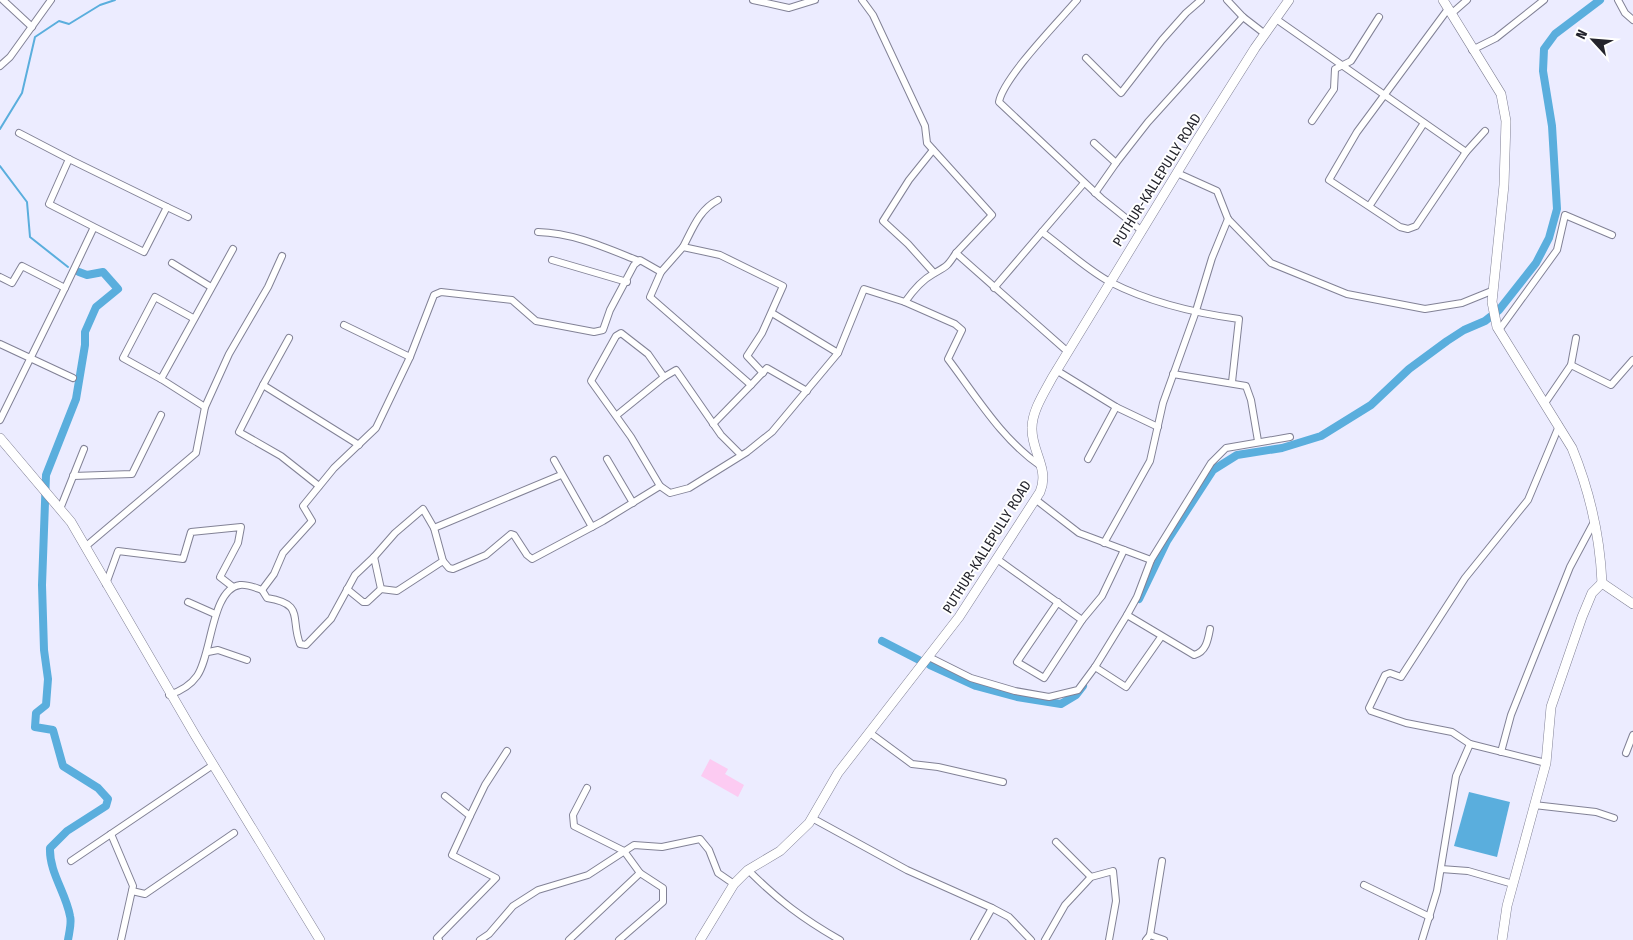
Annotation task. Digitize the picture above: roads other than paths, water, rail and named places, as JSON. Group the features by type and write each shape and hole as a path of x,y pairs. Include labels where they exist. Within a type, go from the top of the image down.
{"main road":[{"name":"PUTHUR-KALLEPULLY ROAD","path":"700,940 734,884 748,870 780,851 797,837 812,818 838,773 960,618 1035,499 1044,483 1042,467 1032,429 1034,415 1056,370 1177,173 1265,34 1289,0"},
{"path":"1443,0 1472,50 1501,94 1506,121 1504,185 1492,302 1498,329 1559,426 1581,469 1600,546 1602,583 1592,593 1582,617 1551,707 1546,763 1507,906 1502,940"},
{"path":"0,439 32,474 71,522 170,695 320,940"},
{"path":"1602,583 1633,604"}],"street":[{"path":"3,0 32,27"},
{"path":"0,66 10,57 51,0"},
{"path":"753,0 789,8 815,0"},
{"path":"862,0 873,15 925,126 927,143 992,215 956,253 942,271 934,273 918,285 905,302"},
{"path":"1077,0 1015,73 1000,95 999,102 1095,193 1142,231"},
{"path":"1086,58 1122,93 1162,40 1186,13 1201,0"},
{"path":"1227,0 1243,17 1265,34"},
{"path":"1467,0 1449,11 1384,95 1357,132 1329,180 1364,205 1370,205 1400,228 1408,229 1416,226 1466,152 1485,131"},
{"path":"1472,50 1496,38 1544,0"},
{"path":"1618,0 1625,13 1633,20"},
{"path":"1095,193 1148,122 1243,17"},
{"path":"1312,121 1334,89 1334,69 1352,61 1379,17"},
{"path":"1276,18 1466,152"},
{"path":"1370,205 1424,123"},
{"path":"19,133 188,217"},
{"path":"1094,142 1116,163"},
{"path":"933,150 909,180 883,220 934,273"},
{"path":"69,159 49,204 144,252 167,207"},
{"path":"1177,173 1218,191 1228,219 1271,263 1346,294 1425,309 1462,303 1494,290"},
{"path":"994,288 1084,183"},
{"path":"718,200 706,207 700,214 683,247 661,272 650,297 750,385"},
{"path":"1498,329 1558,250 1565,215 1612,235"},
{"path":"1104,543 1150,461 1173,374 1195,314 1212,258 1228,219"},
{"path":"0,420 94,227"},
{"path":"538,232 557,233 575,238 640,260 661,272"},
{"path":"1042,232 1110,282 1169,306 1195,314 1239,319 1232,382"},
{"path":"683,247 720,255 783,286 772,314 747,356 763,373"},
{"path":"161,379 210,287 233,249"},
{"path":"956,253 1068,352"},
{"path":"85,547 196,453 205,407 230,354 268,287 282,256"},
{"path":"552,260 627,282"},
{"path":"262,590 274,574 283,553 312,521 303,506 318,486 376,428 410,357 434,295 441,292 512,300 536,321 594,332 603,330 610,310 627,282 634,265 639,261"},
{"path":"172,263 210,287"},
{"path":"0,277 12,283 22,266 65,288"},
{"path":"664,376 648,354 621,333 616,336 591,381 617,415 660,486 670,493 689,488 741,455 772,432 838,353 864,290 905,302 955,324 962,330 948,359 995,422 1030,459 1042,467"},
{"path":"193,318 155,297 123,358 205,407"},
{"path":"772,314 838,353"},
{"path":"344,325 410,357"},
{"path":"289,338 239,432 280,456 318,486"},
{"path":"1545,403 1570,365 1576,338"},
{"path":"0,344 73,378"},
{"path":"1570,365 1611,385 1633,360"},
{"path":"713,424 767,368 807,391"},
{"path":"617,415 664,376 676,370 713,424 741,455"},
{"path":"1056,370 1116,407 1158,427"},
{"path":"1173,374 1217,382 1232,382 1246,386 1251,400 1258,442"},
{"path":"263,385 359,446"},
{"path":"1088,459 1116,407"},
{"path":"73,476 132,474 161,415"},
{"path":"1546,763 1470,744 1452,732 1399,721 1371,711 1369,708 1385,675 1390,673 1402,677 1465,578 1528,500 1559,426"},
{"path":"929,657 971,678 1015,691 1049,697 1078,690 1095,667 1127,615 1151,560 1211,463 1226,448 1290,437"},
{"path":"60,508 84,450"},
{"path":"607,459 633,503"},
{"path":"554,460 592,527"},
{"path":"434,528 561,475"},
{"path":"170,695 184,689 198,675 208,652 215,614 233,587 242,585 262,590 267,598 288,604 295,612 298,640 300,644 306,645 331,619 355,575 395,533 423,509 434,528 443,561 449,568 453,569 486,555 511,534 514,535 527,555 532,559 592,527 660,486"},
{"path":"1035,499 1079,533 1151,560"},
{"path":"1501,752 1511,715 1570,567 1595,521"},
{"path":"106,584 118,551 183,559 191,532 241,527 238,543 220,577 233,587"},
{"path":"1058,602 1017,662 1044,678 1082,620 1102,596 1124,550"},
{"path":"374,557 381,590"},
{"path":"997,559 1082,620"},
{"path":"347,589 363,602 381,590 397,591 443,561"},
{"path":"188,602 215,614"},
{"path":"1127,615 1196,656 1208,643 1210,629"},
{"path":"1095,667 1126,688 1161,636"},
{"path":"208,652 218,650 247,660"},
{"path":"870,733 912,764 938,767 1004,782"},
{"path":"1626,754 1633,735"},
{"path":"1422,940 1430,917 1441,870 1456,776 1470,744"},
{"path":"439,940 437,938 496,878 452,855 485,785 506,751"},
{"path":"71,861 213,765"},
{"path":"588,788 573,815 574,826 624,851 640,873 662,888 663,902 619,940"},
{"path":"445,796 470,816"},
{"path":"1534,805 1596,812 1614,818"},
{"path":"812,818 907,870 992,908 1009,918 1031,940"},
{"path":"132,891 145,894 234,833"},
{"path":"111,834 133,886 121,940"},
{"path":"480,940 489,934 513,906 538,890 588,874 634,845 662,847 700,839 709,850 718,873 734,884"},
{"path":"1056,842 1091,877"},
{"path":"1162,861 1148,938 1164,940"},
{"path":"748,870 778,900 802,918 840,940"},
{"path":"1441,870 1468,871 1513,884"},
{"path":"1045,940 1065,905 1091,877 1113,872 1116,901 1109,940"},
{"path":"569,940 640,873"},
{"path":"1364,885 1430,917"},
{"path":"974,940 992,908"}],"water":[{"path":"1469,792 1510,802 1497,857 1454,846"}],"waterway":[{"path":"0,129 22,93 35,37 59,21 69,24 100,5 115,0"},
{"path":"1139,599 1167,541 1213,470 1237,455 1282,448 1321,436 1371,405 1409,369 1447,341 1464,330 1485,321 1499,310 1536,263 1549,238 1557,209 1552,126 1543,71 1544,49 1555,34 1600,0"},
{"path":"0,166 27,202 30,237 68,267"},
{"path":"68,940 71,925 70,916 52,866 50,848 67,831 106,806 108,799 98,788 63,766 53,730 35,727 36,713 46,705 48,679 44,650 42,585 46,475 76,399 85,345 85,332 96,307 118,289 103,272 87,275 79,272"},
{"path":"882,641 919,660"},
{"path":"930,665 976,686 1017,697 1061,704 1076,695 1083,686"}]}
